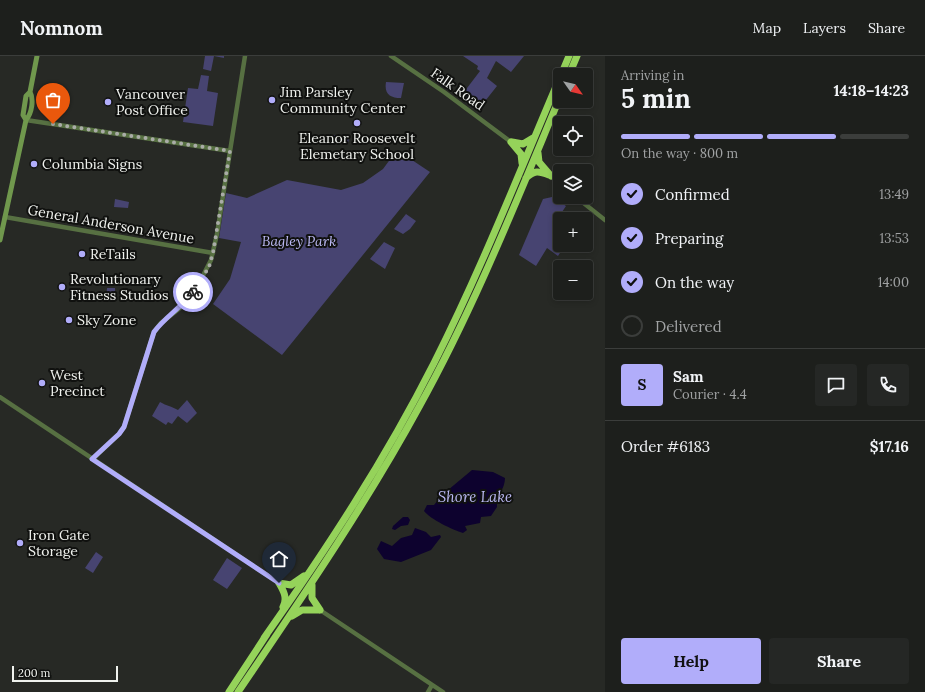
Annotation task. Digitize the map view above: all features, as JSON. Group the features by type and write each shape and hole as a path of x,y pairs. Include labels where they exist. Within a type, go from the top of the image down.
{"highway":[{"path":"564,68 569,56"},
{"path":"572,68 577,56"},
{"path":"229,692 327,546 371,477 434,364 471,286 553,93"},
{"path":"238,692 313,582 370,492 420,406 467,312 555,108"},
{"path":"511,142 523,144 535,136"},
{"path":"511,142 521,154 521,170"},
{"path":"538,149 539,162 551,176"},
{"path":"526,178 533,172 538,171 551,176"},
{"path":"279,583 291,585 300,580 327,546"},
{"path":"313,582 312,598 320,610"},
{"path":"264,638 285,603 285,594 279,583"},
{"path":"272,641 297,612 308,609 320,610"}],"main road":[{"path":"0,240 26,120 30,116 33,97 30,92 36,56"}],"street":[{"path":"92,459 119,434 124,427 154,332 161,323 180,308 196,289 209,267 213,253 245,56"},
{"name":"Falk Road","path":"391,56 444,92 511,142"},
{"path":"26,120 230,151"},
{"path":"585,204 605,220"},
{"name":"General Anderson Avenue","path":"5,217 213,253"},
{"path":"0,397 279,583"},
{"path":"320,610 442,692"},
{"path":"428,692 432,685"}],"green space":[{"path":"205,56 214,56 211,71 203,69"},
{"path":"463,56 524,56 511,72 496,61 487,78 497,86 482,105 476,107 461,96 480,71 477,69 478,66"},
{"path":"201,75 209,76 207,91 218,93 213,126 183,122 188,88 198,89"},
{"path":"386,82 404,83 401,98 391,96 387,92"},
{"path":"333,135 349,138 348,143 333,141"},
{"name":"Bagley Park","path":"397,150 430,172 282,355 213,304 230,279 241,242 219,238 226,193 247,198 287,180 341,190 363,183 383,169"},
{"path":"552,197 553,204 563,204 566,206 562,212 553,212 553,252 561,252 558,256 547,248 536,266 519,255 543,199"},
{"path":"115,199 129,202 128,208 114,207"},
{"path":"406,214 416,221 410,229 403,234 394,229"},
{"path":"384,242 395,248 385,269 370,259"},
{"path":"107,288 115,288 115,300 106,300"},
{"path":"187,400 197,413 187,423 178,416 172,424 168,422 166,425 152,416 160,402 178,410"},
{"path":"96,552 103,557 93,573 85,568"},
{"path":"227,558 242,568 227,589 213,580"}],"water":[{"name":"Shore Lake","path":"472,470 493,472 505,478 505,482 497,503 497,507 491,516 481,517 480,523 465,526 467,530 463,533 436,521 424,511 427,505 434,505 438,500 443,503 448,490"},
{"path":"403,517 408,517 410,520 408,525 401,526 395,530 392,529 393,526"},
{"path":"415,528 426,532 431,537 440,535 441,537 431,550 401,562 384,559 377,549 381,541 392,546 401,538 412,535"}],"way so far":[{"path":"53,124 230,151 213,253 209,267 193,292"}],"place":[{"name":"Jim Parsley Community Center","path":"272,100"},
{"name":"Vancouver Post Office","path":"108,102"},
{"name":"Eleanor Roosevelt Elemetary School","path":"357,123"},
{"name":"Columbia Signs","path":"34,164"},
{"name":"ReTails","path":"82,254"},
{"name":"Revolutionary Fitness Studios","path":"62,287"},
{"name":"Sky Zone","path":"69,320"},
{"name":"West Precinct","path":"42,383"},
{"name":"Iron Gate Storage","path":"20,543"}],"route":[{"path":"193,292 180,308 161,323 154,332 124,427 119,434 92,459 279,583"}]}
